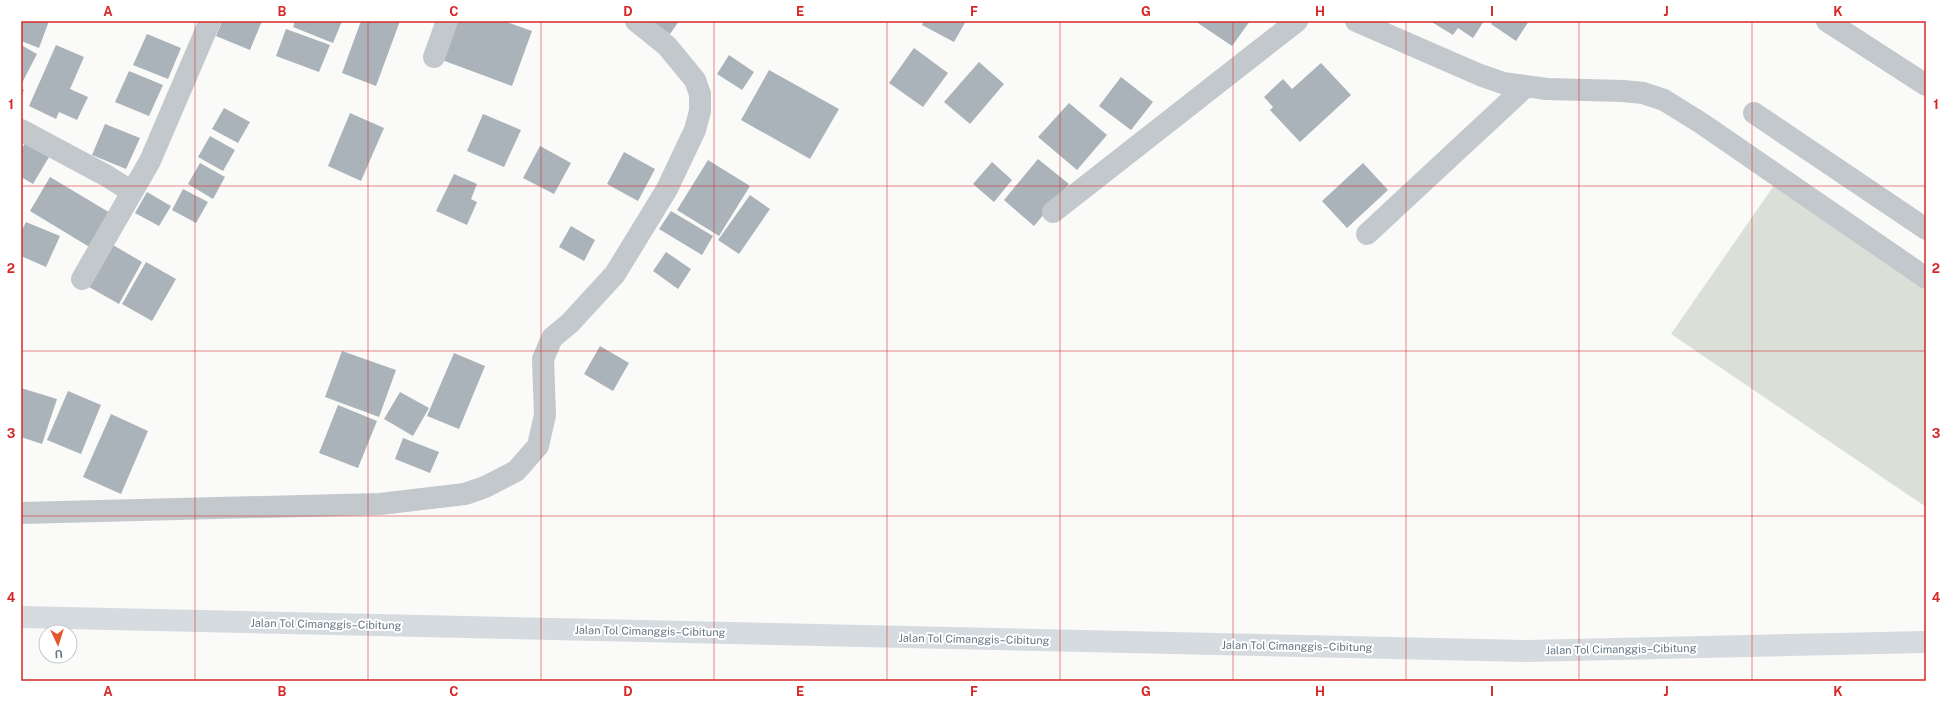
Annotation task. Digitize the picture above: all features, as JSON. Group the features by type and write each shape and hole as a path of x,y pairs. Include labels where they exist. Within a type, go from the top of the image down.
{"highway":[{"name":"Jalan Tol Cimanggis–Cibitung","path":"21,617 1527,651 1926,642"}],"street":[{"path":"82,279 121,214 150,161 210,21"},
{"path":"434,57 447,21"},
{"path":"21,514 380,504 465,494 485,487 516,471 538,446 545,415 543,359 552,338 570,323 615,274 667,189 695,130 700,111 700,94 695,80 667,46 636,21"},
{"path":"1053,212 1297,21"},
{"path":"1356,21 1380,26 1480,75 1503,83 1524,88 1643,93 1664,100 1708,128 1926,278"},
{"path":"1841,25 1926,85"},
{"path":"1367,234 1524,88"},
{"path":"1754,113 1926,229"},
{"path":"21,130 106,176 132,192"}],"shaded area":[{"path":"1775,184 1926,287 1926,507 1671,334"}],"building":[{"path":"21,21 49,21 39,48 21,41"},
{"path":"222,21 262,21 250,50 216,36"},
{"path":"295,21 342,21 333,43 293,27"},
{"path":"361,21 400,21 376,86 342,73"},
{"path":"457,21 504,21 532,31 512,86 442,60"},
{"path":"651,21 679,21 670,34"},
{"path":"924,21 966,21 954,42 922,25"},
{"path":"1195,21 1250,21 1232,46"},
{"path":"1430,21 1484,21 1473,38 1458,28 1453,35"},
{"path":"1493,21 1529,21 1516,41 1491,24"},
{"path":"286,29 330,45 319,72 276,56"},
{"path":"147,34 181,48 168,79 133,65"},
{"path":"21,45 37,54 22,83 21,83"},
{"path":"56,45 84,57 70,89 88,97 77,120 59,112 56,119 29,106"},
{"path":"914,48 948,73 923,107 889,83"},
{"path":"729,55 754,72 742,90 717,74"},
{"path":"979,62 1004,84 970,124 944,102"},
{"path":"1321,63 1351,95 1300,142 1270,110 1273,107 1264,97 1283,79 1292,89"},
{"path":"769,70 839,109 810,159 741,120"},
{"path":"129,71 163,85 149,116 115,102"},
{"path":"1121,77 1153,102 1131,130 1099,106"},
{"path":"21,88 24,90 21,96"},
{"path":"1069,103 1107,135 1077,170 1038,137"},
{"path":"224,108 250,122 238,143 212,129"},
{"path":"350,113 384,128 361,181 328,166"},
{"path":"483,114 521,130 504,167 467,151"},
{"path":"105,124 140,138 126,169 92,155"},
{"path":"210,136 235,150 223,171 198,157"},
{"path":"25,143 49,157 33,184 21,177 21,150"},
{"path":"540,146 571,163 554,194 523,178"},
{"path":"624,152 655,169 638,201 607,184"},
{"path":"1038,159 1069,184 1034,226 1004,200"},
{"path":"708,160 750,186 719,236 677,210"},
{"path":"992,162 1012,180 994,202 973,184"},
{"path":"200,163 225,177 213,199 188,184"},
{"path":"1363,163 1388,190 1347,228 1322,201"},
{"path":"454,174 477,184 471,199 477,202 467,225 436,211"},
{"path":"50,177 117,217 96,251 30,211"},
{"path":"183,189 208,202 196,223 172,210"},
{"path":"147,192 171,206 159,226 135,213"},
{"path":"750,195 770,209 739,254 718,240"},
{"path":"671,211 713,236 702,255 659,229"},
{"path":"26,222 60,236 46,267 21,256 21,232"},
{"path":"571,226 595,240 584,261 559,247"},
{"path":"113,245 142,262 119,304 89,287"},
{"path":"666,252 691,269 678,289 653,271"},
{"path":"146,262 176,279 152,321 122,304"},
{"path":"600,346 629,363 613,391 584,374"},
{"path":"342,351 396,370 379,417 325,397"},
{"path":"454,353 485,366 459,429 427,416"},
{"path":"21,388 57,399 42,444 21,437"},
{"path":"68,391 101,405 81,454 47,440"},
{"path":"400,392 429,408 413,436 384,419"},
{"path":"338,405 377,421 358,468 319,453"},
{"path":"111,414 148,431 121,494 83,477"},
{"path":"403,438 439,452 430,473 395,459"}]}
